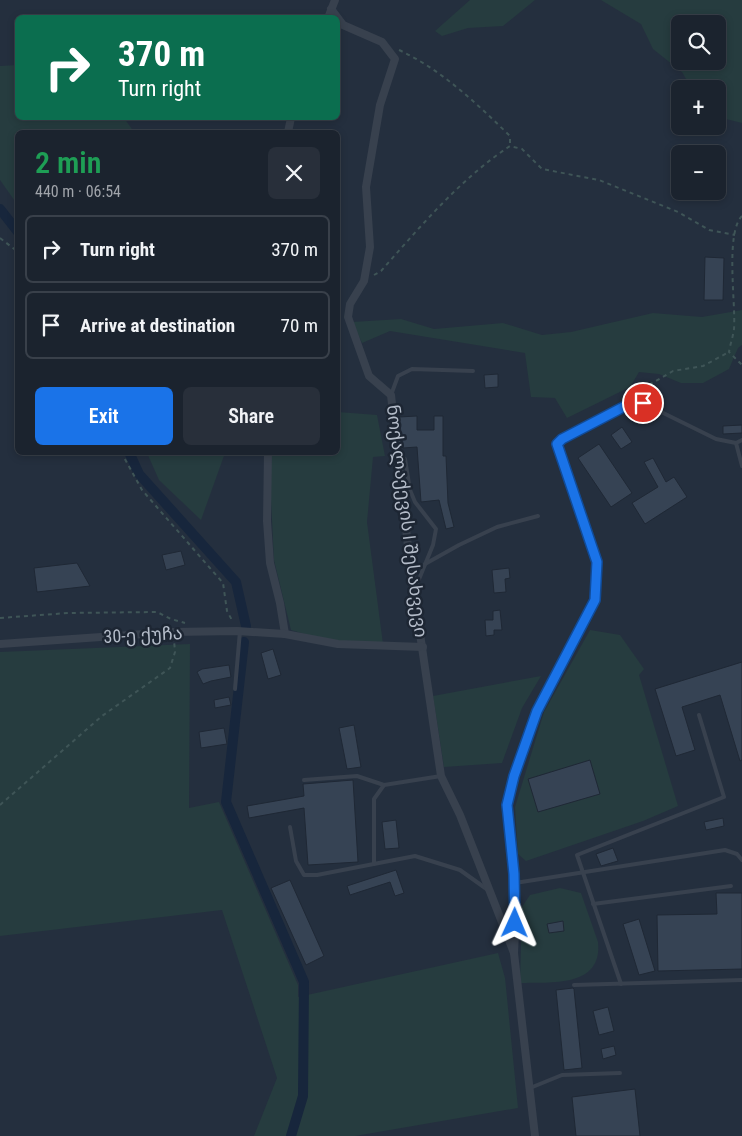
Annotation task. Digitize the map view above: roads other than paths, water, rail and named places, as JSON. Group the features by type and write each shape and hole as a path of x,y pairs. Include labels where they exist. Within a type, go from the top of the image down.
{"street":[{"path":"329,15 335,0"},
{"name":"ნოქალაქევის I შესახვევი","path":"331,9 336,15"},
{"name":"ნოქალაქევის I შესახვევი","path":"340,21 343,25 382,42 396,59 380,105 366,187 370,246 364,281 350,304 348,317 369,376 391,395 415,591 441,776 460,816 514,953"},
{"path":"535,1136 514,953 516,912 507,805 514,776 537,711 595,600 597,562 558,451"},
{"path":"268,455 267,521 270,564 280,603 285,634"},
{"name":"30-ე ქუჩა","path":"0,644 173,632 239,631 285,634 338,644 423,647"}],"lane":[{"path":"391,395 398,376 412,369 473,371"},
{"path":"558,451 557,444 562,439 633,402 643,403 716,439 736,443 742,440"},
{"path":"736,443 742,466"},
{"path":"405,459 410,490 415,502 436,529 415,591"},
{"path":"425,564 497,527 538,516"},
{"path":"235,689 239,631"},
{"path":"621,984 577,855 724,797 699,715"},
{"path":"304,780 357,776 384,785 441,776"},
{"path":"374,864 374,799 384,785"},
{"path":"290,826 296,861 304,875 317,875 415,856 460,870 489,892"},
{"path":"514,883 726,850 737,854 742,860"},
{"path":"593,904 731,886"},
{"path":"574,985 742,980"},
{"path":"529,1088 562,1075 620,1073"}],"waterway":[{"path":"0,209 15,228"},
{"path":"130,455 139,474 236,582 246,626"},
{"path":"244,642 226,802 304,982 303,1096 291,1136"}]}
